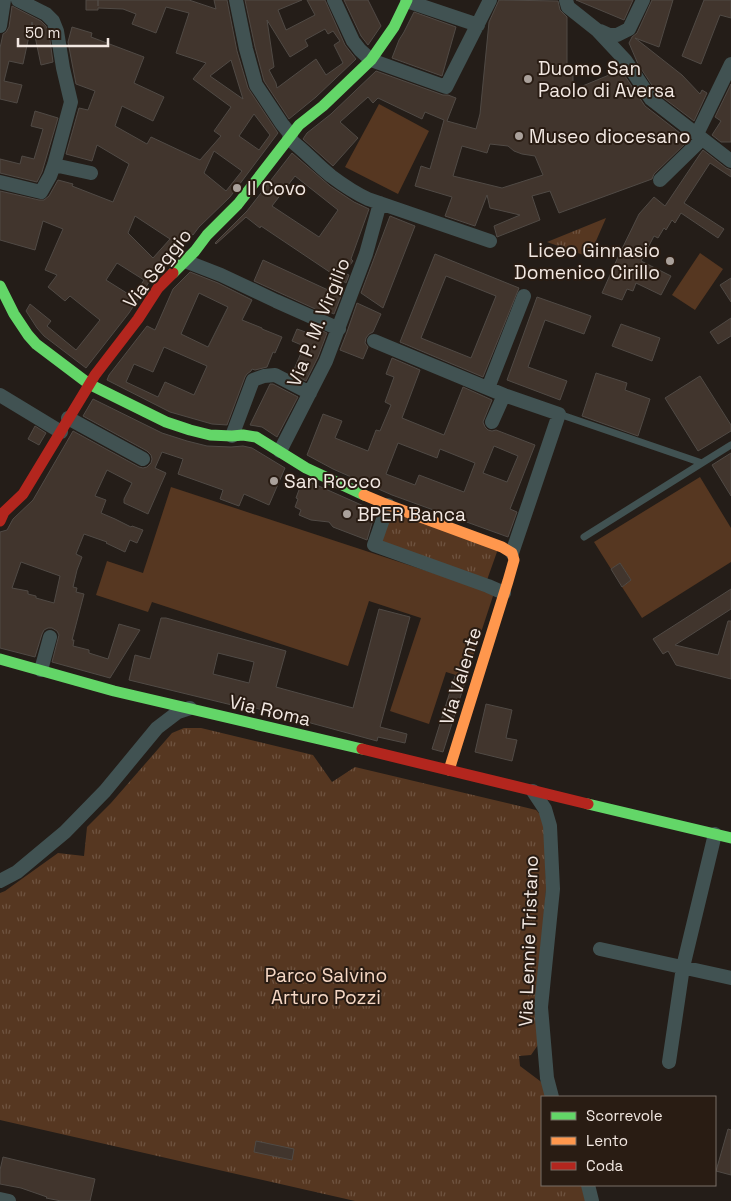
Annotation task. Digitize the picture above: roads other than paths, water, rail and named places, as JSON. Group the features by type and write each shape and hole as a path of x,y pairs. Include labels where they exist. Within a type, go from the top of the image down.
{"street":[{"path":"0,26 4,0"},
{"path":"0,182 41,192 54,165 72,102 63,68 57,31 53,21 46,14 18,0"},
{"path":"236,0 256,86 290,137 301,148 330,175 368,200 490,241"},
{"path":"334,0 353,41 370,60 446,87 490,0"},
{"path":"566,0 568,7 598,30 625,60 651,99 731,160"},
{"path":"598,30 609,35 617,35 629,29 643,0"},
{"path":"407,1 478,25"},
{"name":"Via Seggio","path":"1,514 23,494 89,384 138,319 158,288 196,251 207,235 238,204 299,125 360,72 394,27 407,1"},
{"path":"660,180 700,137 729,73"},
{"path":"54,165 91,173"},
{"name":"Via P. M. Virgilio","path":"280,451 326,361 339,329 366,254 380,203"},
{"path":"185,260 339,329"},
{"path":"0,286 28,336 89,384 166,422 210,435 256,437 306,468 328,479 388,505 494,544 512,553 559,414 488,388 374,341"},
{"path":"488,388 524,296"},
{"path":"232,436 253,380 275,375 310,393"},
{"path":"492,422 504,394"},
{"path":"0,395 61,432"},
{"path":"68,418 144,459"},
{"path":"388,505 374,545 504,593"},
{"name":"Via Valente","path":"449,770 514,560 512,553"},
{"path":"41,670 50,637"},
{"name":"Via Roma","path":"0,659 114,691 731,838"},
{"path":"0,881 17,872 65,832 105,791 163,723 178,712 190,708"},
{"path":"0,888 21,876 69,837 110,795 163,732 168,720"},
{"name":"Via Lennie Tristano","path":"533,791 545,809 550,826 553,889 541,1007 547,1078 552,1096"},
{"path":"668,1062 683,967 715,834"},
{"path":"600,949 731,978"},
{"path":"588,1186 592,1201"},
{"path":"0,1199 9,1201"}],"lane":[{"path":"559,414 702,463"},
{"path":"584,537 731,445"}],"place":[{"name":"Duomo San Paolo di Aversa","path":"528,79"},
{"name":"Museo diocesano","path":"519,136"},
{"name":"Il Covo","path":"237,188"},
{"name":"Liceo Ginnasio Domenico Cirillo","path":"670,261"},
{"name":"San Rocco","path":"274,481"},
{"name":"BPER Banca","path":"347,514"}],"park label":[{"name":"Parco Salvino Arturo Pozzi","path":"326,986"}]}
